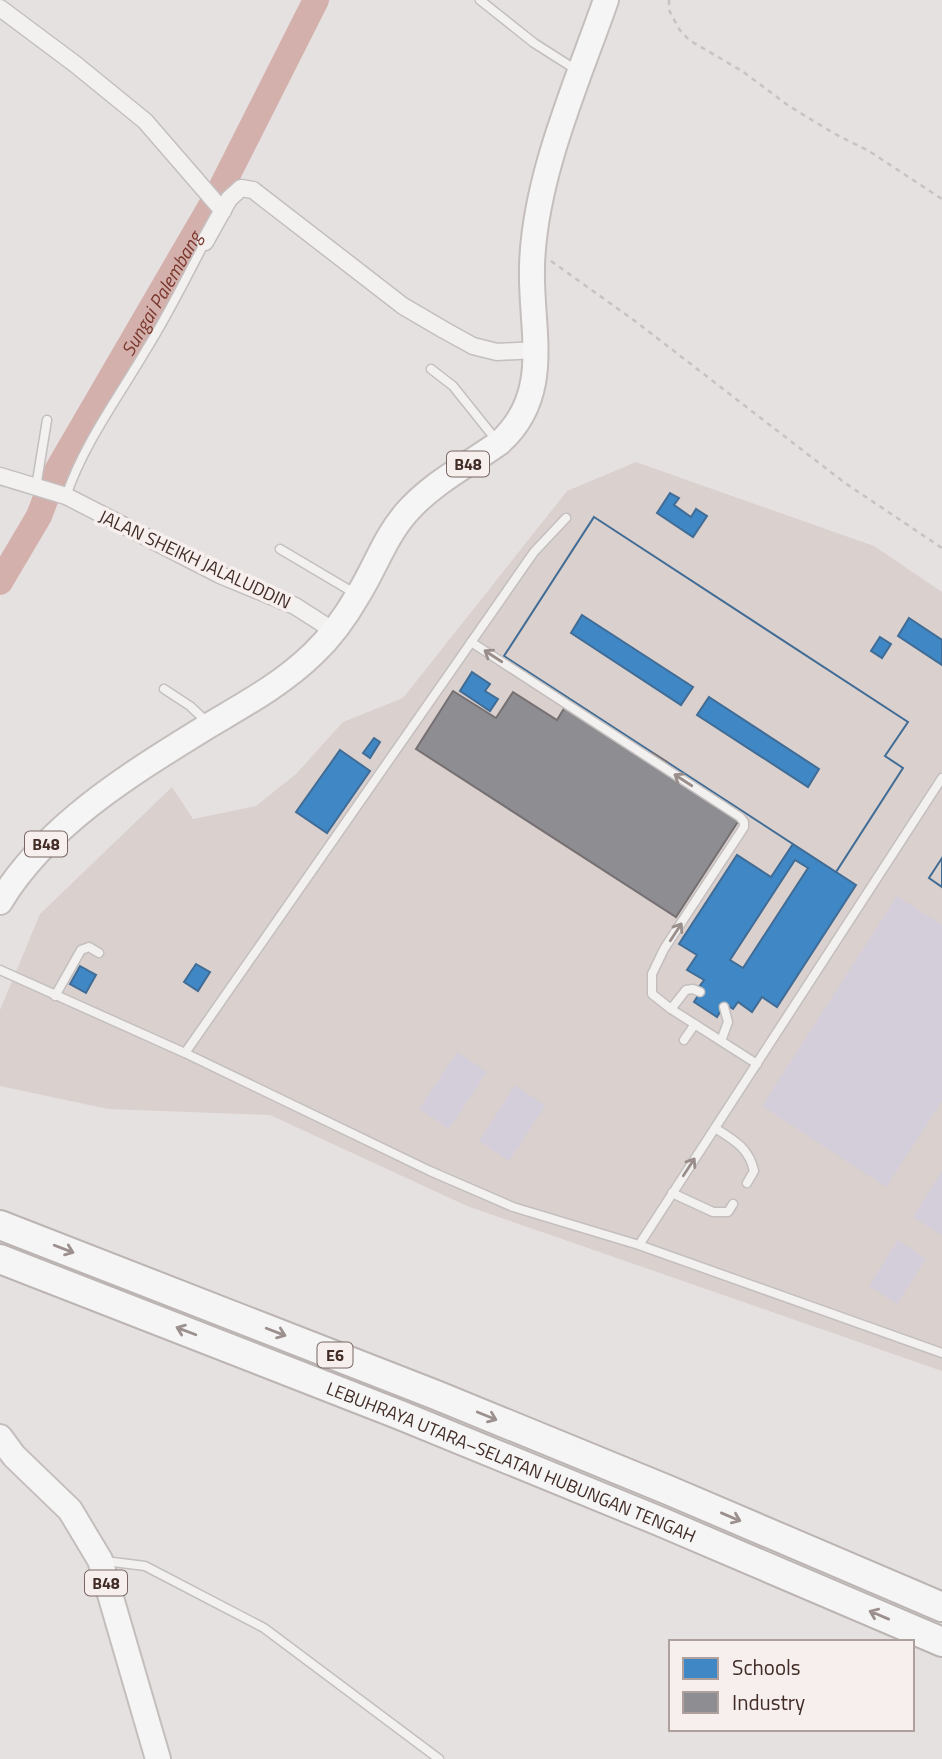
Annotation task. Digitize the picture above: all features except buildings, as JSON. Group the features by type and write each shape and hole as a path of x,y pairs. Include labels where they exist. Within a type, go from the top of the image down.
{"highway":[{"name":"LEBUHRAYA UTARA–SELATAN HUBUNGAN TENGAH","path":"0,1225 462,1405 942,1607"},
{"name":"LEBUHRAYA UTARA–SELATAN HUBUNGAN TENGAH","path":"0,1259 400,1415 659,1521 942,1642"}],"main road":[{"name":"B48","path":"0,902 24,866 71,821 156,759 251,702 313,654 334,631 358,595 406,512 440,481 499,443 523,413 532,389 537,350 532,267 540,202 569,100 606,0"},
{"name":"B48","path":"0,1437 14,1456 70,1510 100,1560 158,1759"}],"street":[{"path":"0,8 145,121 221,209"},
{"path":"205,242 221,209 229,199 241,188 253,190 403,306 444,330 473,346 497,352 537,350"},
{"name":"JALAN SHEIKH JALALUDDIN","path":"7,477 49,491 220,575 295,606 334,631"}],"lane":[{"path":"480,0 534,43 580,73"},
{"path":"49,491 73,475 148,348 205,242"},
{"path":"431,369 453,386 499,443"},
{"path":"47,420 49,491"},
{"path":"185,1053 534,552 566,518"},
{"path":"280,549 358,595"},
{"path":"471,642 744,822 744,827 664,949 652,974 652,994 757,1064"},
{"path":"164,689 190,706 211,725"},
{"path":"639,1245 941,782"},
{"path":"55,996 81,950 89,947 99,953"},
{"path":"0,970 185,1053 513,1208 639,1245 942,1353"},
{"path":"671,1009 687,990 696,990"},
{"path":"721,1041 728,1022 723,1007"},
{"path":"684,1040 695,1024"},
{"path":"715,1128 741,1144 751,1157 754,1171 747,1183"},
{"path":"673,1193 713,1212 730,1208"},
{"path":"100,1560 145,1566 264,1628 439,1759"}],"path":[{"path":"669,0 669,10 679,29 689,40 742,71 789,106 869,151 942,199"},
{"path":"534,249 635,321 845,483 942,548"}],"shaded area":[{"path":"636,462 874,546 942,592 942,1371 467,1206 270,1115 108,1109 0,1086 0,1010 40,914 172,787 193,819 256,806 296,774 343,722 403,698 567,491"},
{"path":"897,896 942,925 942,1101 886,1187 762,1106"},
{"path":"457,1052 487,1072 449,1129 419,1109"},
{"path":"515,1085 545,1106 509,1161 479,1141"},
{"path":"942,1171 942,1233 941,1235 913,1217"},
{"path":"898,1240 926,1259 897,1304 869,1286"}],"waterway":[{"name":"Sungai Palembang","path":"0,582 39,516 55,474 219,192 316,0"}]}
